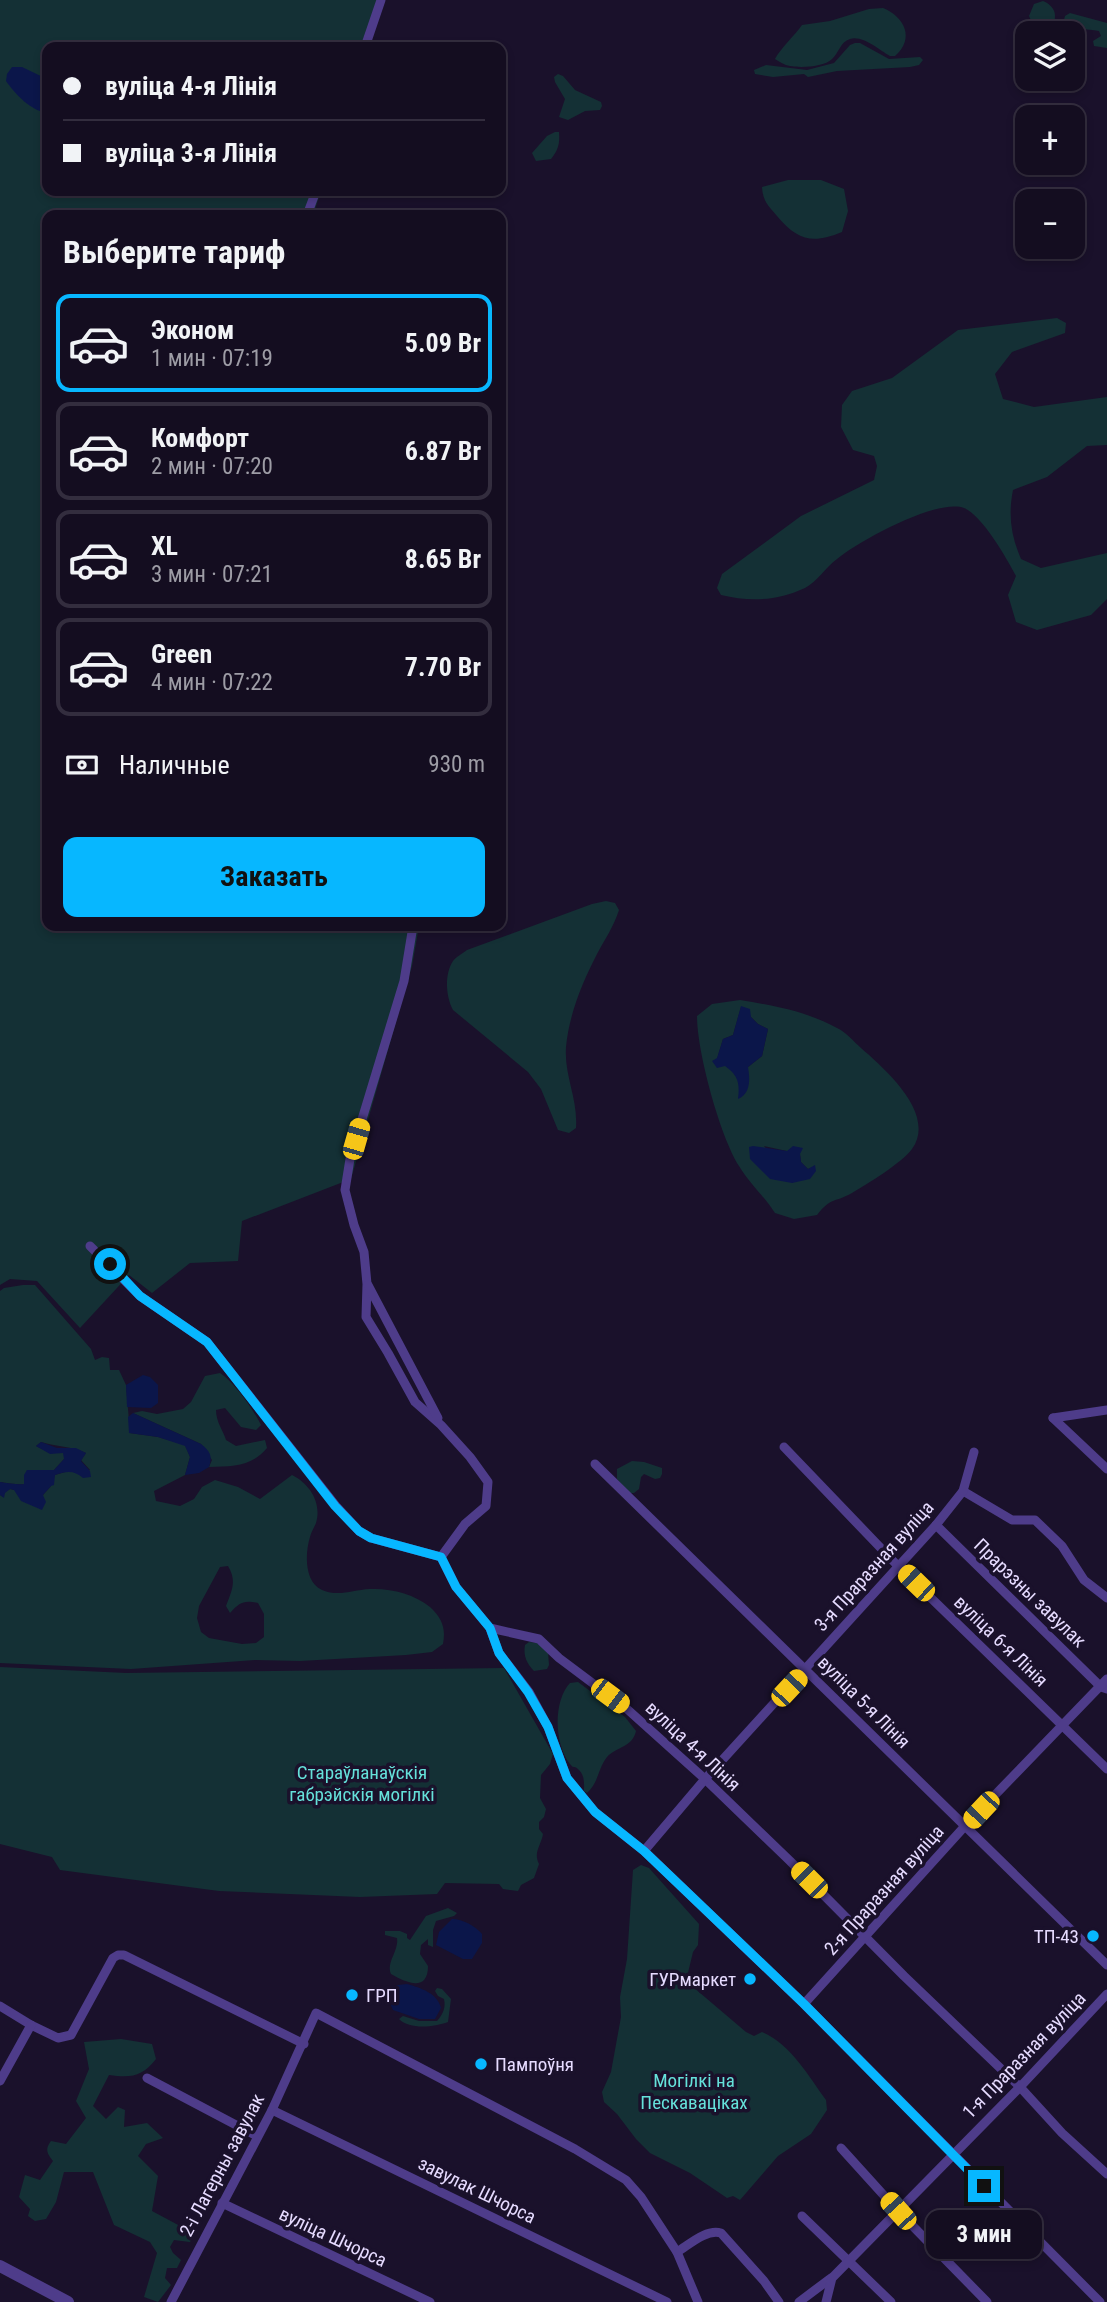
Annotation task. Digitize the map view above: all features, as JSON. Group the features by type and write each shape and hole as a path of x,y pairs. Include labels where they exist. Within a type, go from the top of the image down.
{"street":[{"path":"367,42 381,0"},
{"path":"412,931 404,981 350,1159 345,1190 364,1252 366,1317 415,1402 441,1425 488,1482 486,1506 465,1524 441,1557"},
{"path":"90,1246 140,1296 207,1342 335,1506 359,1531 371,1538 441,1557 456,1587 490,1628 499,1653 528,1692 548,1727 567,1778 595,1812 644,1851 804,2004 1100,2302"},
{"path":"367,1283 441,1425"},
{"path":"1107,1410 1053,1418 1107,1469"},
{"name":"вуліца 6-я Лінія","path":"784,1447 897,1565 1107,1769"},
{"name":"3-я Праразная вуліца","path":"644,1851 705,1779 936,1525 962,1491 974,1452"},
{"name":"вуліца 5-я Лінія","path":"596,1464 1107,1965"},
{"path":"962,1491 1012,1520 1035,1520 1062,1546 1084,1580 1107,1598"},
{"name":"Прарэзны завулак","path":"936,1525 1105,1685"},
{"name":"вуліца 4-я Лінія","path":"490,1628 539,1639 559,1658 627,1709 705,1779 1020,2087 1062,2133 1107,2174"},
{"name":"2-я Праразная вуліца","path":"804,2004 965,1826 1062,1725 1105,1685"},
{"path":"0,2006 58,2038 71,2035 113,1958 124,1955 304,2044"},
{"name":"1-я Праразная вуліца","path":"799,2302 832,2278 849,2261 1107,1994"},
{"name":"2-і Лагерны завулак","path":"171,2302 272,2110 316,2013 575,2149 626,2180 641,2197 677,2252"},
{"path":"0,2081 31,2025"},
{"path":"147,2078 257,2136"},
{"name":"завулак Шчорса","path":"272,2110 667,2302"},
{"path":"841,2148 987,2302"},
{"name":"вуліца Шчорса","path":"222,2203 430,2302"},
{"path":"802,2216 891,2302"},
{"path":"698,2302 677,2252 714,2231 721,2233 779,2302"},
{"path":"0,2266 68,2302"},
{"path":"826,2302 832,2278"}],"green space":[{"path":"0,0 385,0 371,42 42,42 42,196 319,196 315,210 42,210 42,931 418,931 412,966 351,1179 242,1221 238,1261 190,1263 152,1293 129,1275 80,1328 37,1281 10,1279 0,1285"},
{"path":"1043,1 1052,7 1054,21 1031,21 1029,16 1034,4"},
{"path":"883,8 897,17 905,29 905,43 895,56 855,38 847,40 828,62 818,65 790,66 775,59 802,25"},
{"path":"1070,13 1107,23 1107,48 1094,46 1093,41 1101,36 1099,31 1085,29 1085,21 1065,21 1065,16"},
{"path":"855,43 860,43 889,59 920,57 923,60 919,65 910,67 837,71 808,77 804,74 773,77 755,74 754,70 766,65 807,70 834,63"},
{"path":"558,74 575,90 601,102 600,110 585,111 568,120 559,117 565,99 555,82 554,77"},
{"path":"559,132 559,140 553,156 551,159 536,161 532,153 547,136"},
{"path":"788,180 821,180 844,189 848,211 842,232 814,239 792,231 766,203 762,187"},
{"path":"1057,318 1066,323 1065,333 1012,352 995,374 1003,399 1034,407 1107,397 1107,445 1087,446 1047,477 1013,490 1011,525 1021,559 1041,568 1107,553 1107,599 1091,615 1037,630 1016,622 1008,595 1016,576 1012,568 978,519 964,508 952,507 918,515 880,532 848,551 809,585 795,592 763,599 721,595 717,588 722,574 801,516 874,480 877,466 874,456 853,450 841,427 842,405 852,391 892,378 958,330"},
{"path":"606,901 615,903 619,910 581,988 566,1047 576,1117 576,1128 569,1133 558,1130 541,1089 528,1072 453,1010 447,979 453,961 467,950"},
{"path":"740,1000 778,1007 813,1017 844,1032 883,1068 905,1093 918,1121 918,1135 912,1149 884,1173 852,1193 829,1203 817,1215 794,1219 775,1213 739,1166 717,1115 705,1071 697,1016 712,1004","holes":["741,1007 758,1024 768,1029 762,1056 748,1067 748,1081 740,1084 734,1072 717,1059 723,1039 733,1035","764,1146 800,1154 801,1162 808,1169 815,1166 792,1183"]},
{"path":"35,1285 91,1349 95,1360 109,1358 110,1370 119,1370 126,1385 130,1433 185,1445 190,1457 185,1475 154,1491 156,1501 180,1506 194,1499 202,1487 215,1480 238,1487 260,1499 292,1475 304,1483 316,1501 317,1516 308,1544 307,1566 316,1586 334,1593 386,1590 417,1599 438,1615 444,1633 443,1644 432,1652 406,1655 300,1661 255,1660 131,1669 0,1663 0,1495 3,1497 10,1489 43,1495 51,1486 55,1475 90,1470 81,1460 86,1453 41,1442 36,1446 50,1453 64,1453 64,1459 54,1470 27,1470 25,1484 0,1482 0,1291 4,1288","holes":["228,1566 233,1586 226,1606 230,1613 240,1604 249,1602 258,1603 264,1614 264,1637 256,1643 242,1644 209,1638 201,1632 197,1618 199,1606 220,1567"]},
{"path":"220,1373 232,1383 261,1425 256,1430 241,1427 225,1408 216,1410 218,1422 226,1440 236,1446 265,1440 267,1448 255,1459 234,1466 209,1467 212,1460 201,1444 133,1413 142,1411 157,1414 183,1409 191,1402 205,1376"},
{"path":"632,1461 662,1468 660,1478 655,1479 644,1474 639,1489 629,1493 617,1479 617,1469"},
{"path":"529,1642 538,1643 548,1652 547,1669 534,1671 529,1666 525,1645"},
{"name":"Стараўланаўскія габрэйскія могілкі","path":"0,1667 126,1673 504,1668 553,1754 550,1764 541,1775 540,1798 546,1809 539,1822 539,1829 543,1834 537,1852 539,1864 534,1878 521,1885 518,1891 503,1889 499,1884 445,1883 437,1894 360,1897 219,1891 60,1870 52,1857 0,1844"},
{"path":"578,1682 625,1717 636,1731 628,1744 607,1757 587,1793 584,1791 582,1775 565,1756 558,1734 558,1711 564,1691 570,1683"},
{"name":"Могілкі на Пескаваціках","path":"641,1865 649,1868 699,1924 698,1945 693,1952 686,1981 746,2032 754,2036 762,2032 782,2044 799,2062 826,2100 827,2110 811,2134 778,2156 740,2200 733,2196 727,2198 690,2173 650,2153 604,2102 602,2092 611,2072 621,2017 620,1997 627,1959 633,1870"},
{"path":"448,1908 457,1913 436,1921 433,1947 428,1945 428,1939 421,1945 420,1954 428,1966 424,1980 420,1983 409,1982 391,1974 390,1965 397,1938 385,1935 385,1931 400,1931 407,1934 410,1940 426,1916"},
{"path":"437,1988 442,1989 451,1999 448,2022 416,2026 399,2019 403,2016 419,2021 437,2021 445,2005 444,1999 435,1991"},
{"path":"121,2039 152,2044 156,2059 146,2070 136,2075 109,2075 93,2106 106,2119 118,2107 125,2110 124,2127 147,2123 163,2138 146,2144 138,2156 158,2176 152,2211 195,2234 190,2242 174,2240 170,2247 181,2260 177,2268 167,2268 165,2278 171,2285 158,2302 144,2297 157,2253 150,2242 114,2225 93,2172 64,2172 56,2202 46,2219 35,2221 28,2216 30,2209 19,2197 25,2175 40,2180 53,2161 47,2149 51,2141 66,2144 86,2118 76,2101 89,2069 84,2042"}],"shaded area":[{"path":"12,67 22,67 42,77 42,111 19,96 6,81"},
{"path":"741,1006 750,1009 751,1017 768,1029 762,1056 748,1067 747,1089 738,1099 738,1084 733,1073 725,1066 717,1068 712,1061 717,1058 723,1039 733,1035"},
{"path":"793,1146 803,1148 800,1154 801,1162 808,1169 815,1165 816,1171 810,1179 792,1183 770,1179 750,1159 749,1147 787,1151"},
{"path":"143,1375 150,1377 158,1385 158,1403 151,1408 127,1407 126,1385"},
{"path":"133,1413 201,1444 210,1454 209,1467 199,1473 185,1475 190,1457 185,1446 158,1437 129,1433 128,1417"},
{"path":"41,1442 57,1448 76,1448 86,1453 81,1461 90,1471 91,1477 83,1478 70,1472 55,1475 54,1485 43,1495 46,1502 42,1510 21,1501 14,1490 10,1489 5,1493 4,1498 0,1495 0,1482 24,1484 27,1470 54,1470 64,1459 63,1453 50,1454 36,1446"},
{"path":"452,1919 476,1928 482,1934 482,1943 472,1959 463,1959 436,1945 439,1932"},
{"path":"407,1984 423,1989 436,1998 441,2008 435,2019 419,2019 393,2010 387,1997 389,1989"}],"place":[{"name":"ТП-43","path":"1093,1936"},
{"name":"ГУРмаркет","path":"750,1979"},
{"name":"ГРП","path":"352,1995"},
{"name":"Пампоўня","path":"481,2064"}],"route":[{"path":"110,1264 140,1296 207,1342 335,1506 359,1531 371,1538 441,1557 456,1587 490,1628 499,1653 528,1692 548,1727 567,1778 595,1812 644,1851 804,2004 984,2186"}]}
